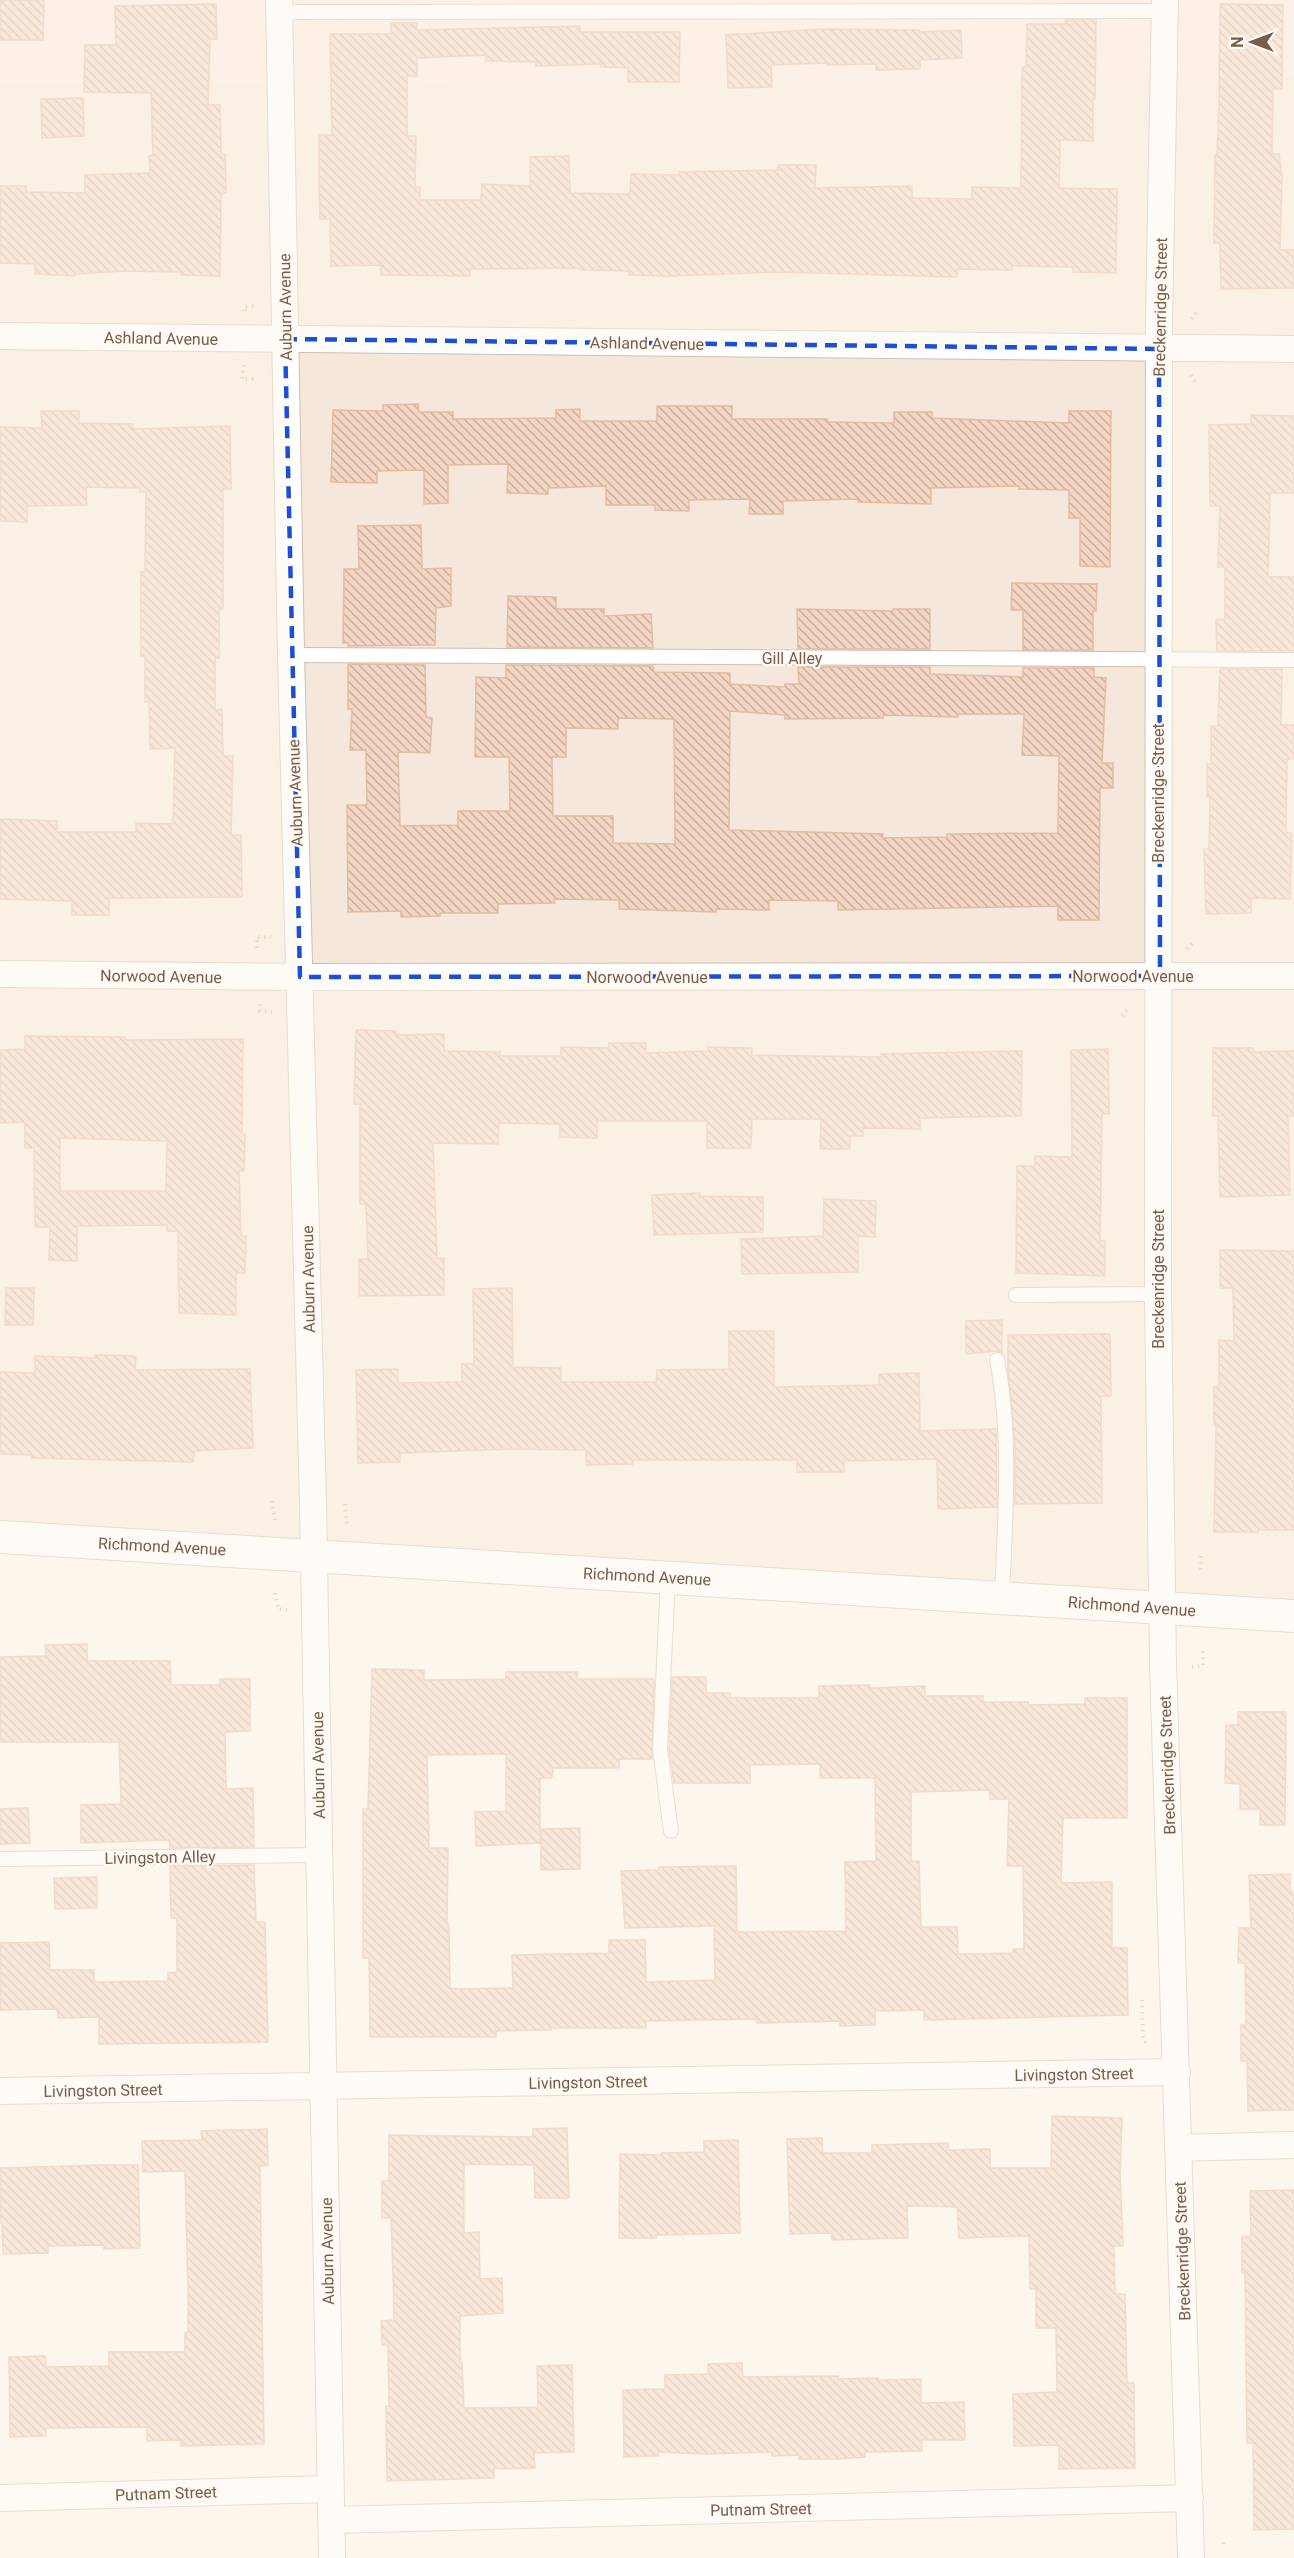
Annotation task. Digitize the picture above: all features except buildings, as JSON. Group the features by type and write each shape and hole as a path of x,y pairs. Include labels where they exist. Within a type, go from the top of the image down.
{"street":[{"name":"Breckenridge Street","path":"1165,5 1159,349 1158,1294 1162,1609 1191,2558"},
{"name":"Auburn Avenue","path":"279,6 291,655 314,1555 332,2558"},
{"name":"Ashland Avenue","path":"0,336 1294,349"},
{"name":"Norwood Avenue","path":"0,974 300,978 1294,976"},
{"name":"Richmond Avenue","path":"0,1537 1294,1616"},
{"name":"Livingston Street","path":"0,2091 1177,2072"},
{"path":"1178,2148 1294,2145"},
{"name":"Putnam Street","path":"0,2498 331,2489"},
{"name":"Putnam Street","path":"332,2520 1190,2498"}],"lane":[{"path":"279,6 1165,5"},
{"name":"Gill Alley","path":"291,655 1294,660"},
{"path":"1016,1295 1158,1294"},
{"path":"997,1360 1003,1390 1006,1427 1002,1597"},
{"path":"668,1577 660,1749 671,1830"},
{"name":"Livingston Alley","path":"0,1859 320,1854"}],"path":[{"path":"244,307 255,306"},
{"path":"1190,321 1198,310"},
{"path":"244,365 242,379 257,379"},
{"path":"258,951 257,937 272,937"},
{"path":"1122,1016 1130,1006"},
{"path":"260,1011 276,1012"},
{"path":"272,1501 275,1521"},
{"path":"345,1504 347,1525"},
{"path":"1202,1556 1202,1572"},
{"path":"275,1593 278,1609 288,1610"},
{"path":"1192,1667 1203,1666 1203,1648"}],"highlighted area":[{"path":"285,339 1159,349 1160,976 300,977"}],"shaded area":[{"path":"0,0 1294,0 1294,77 0,84"},
{"path":"1294,77 1294,1615 0,1537 0,84"}]}
